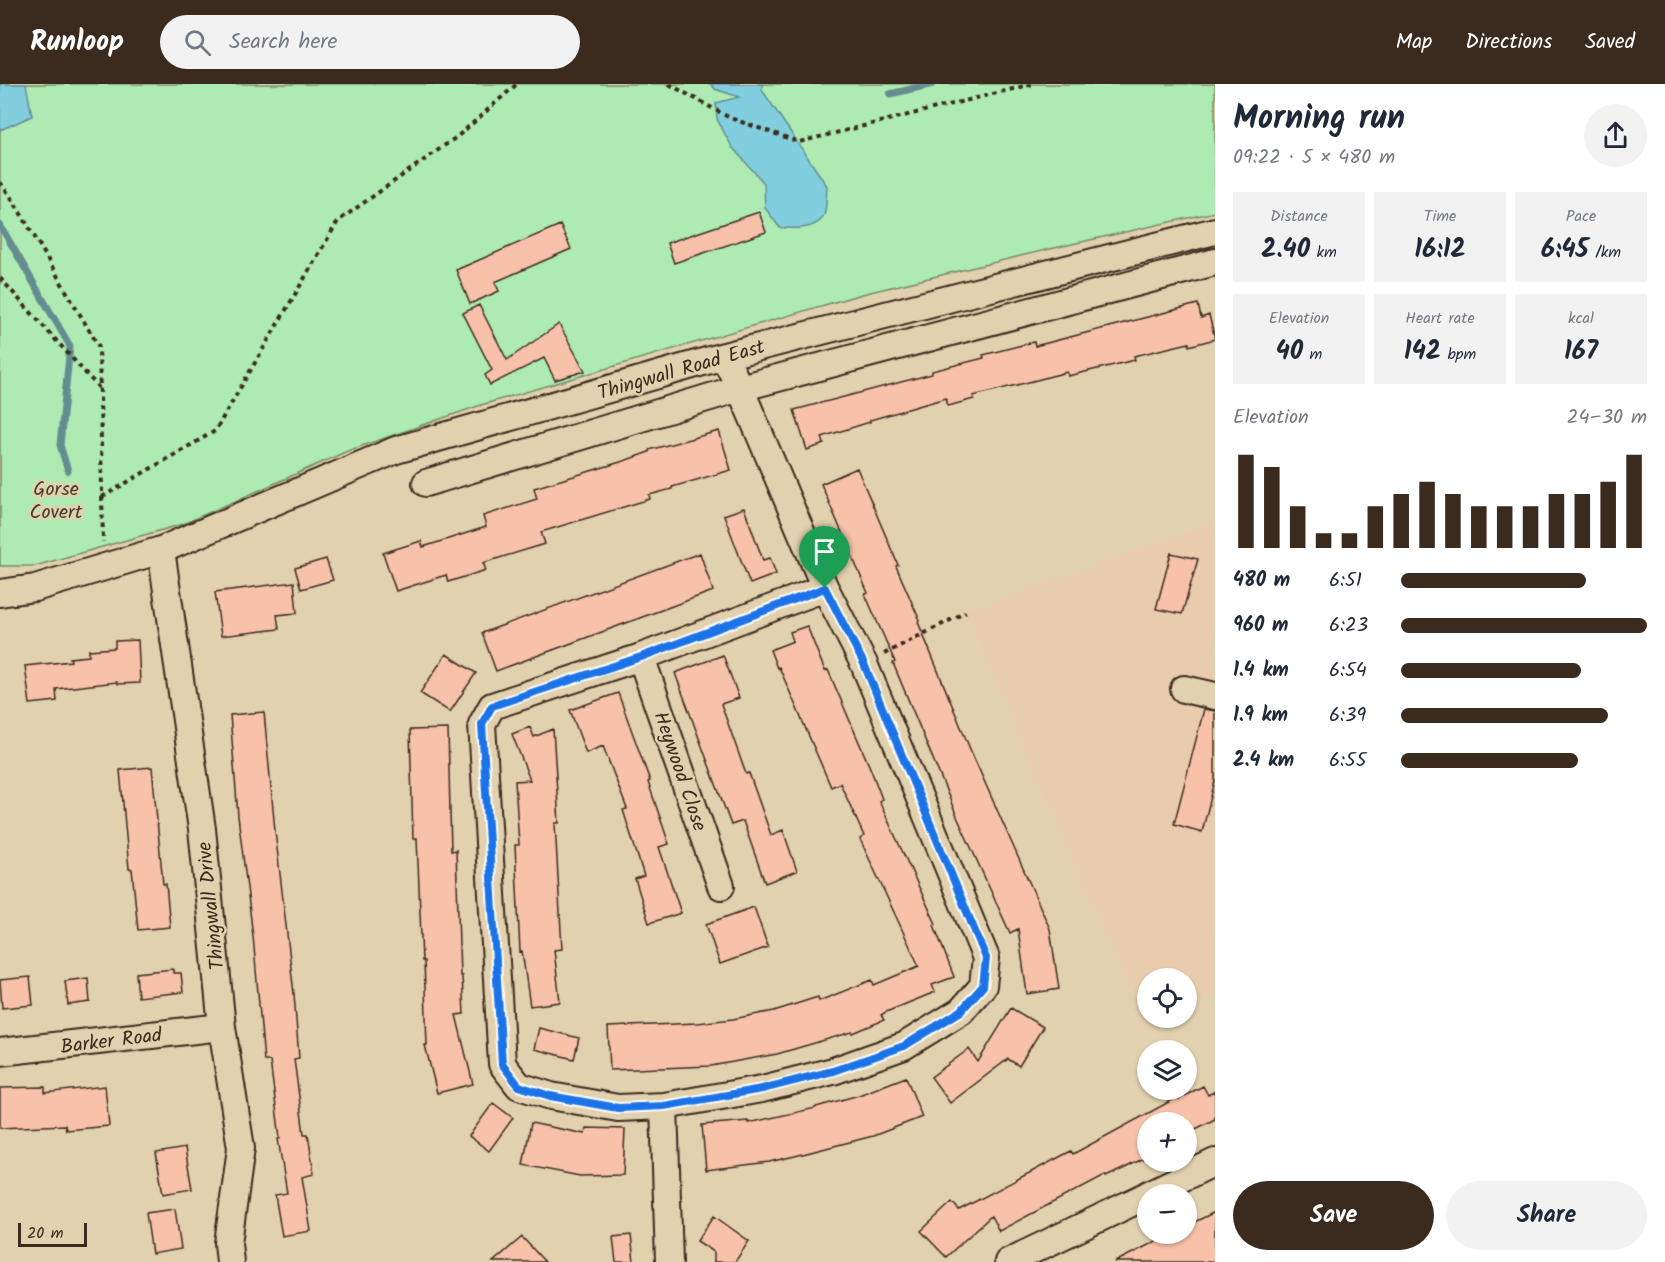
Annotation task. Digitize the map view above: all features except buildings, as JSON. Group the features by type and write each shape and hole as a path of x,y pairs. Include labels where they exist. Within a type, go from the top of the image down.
{"street":[{"name":"Thingwall Road East","path":"0,592 35,588 161,550 396,450 724,356 1215,231"},
{"name":"Thingwall Road East","path":"426,483 740,388 1215,262"},
{"path":"724,356 740,388 825,588 864,664 986,958 983,986 961,1011 904,1046 823,1074 762,1089 664,1106 618,1108 550,1096 519,1086 502,1064 482,724 492,706 641,657 825,588"},
{"name":"Thingwall Drive","path":"161,550 202,829 222,1027 242,1148 228,1243 231,1262"},
{"name":"Heywood Close","path":"641,657 721,886"},
{"path":"1184,689 1215,696"},
{"name":"Barker Road","path":"0,1052 222,1027"},
{"path":"664,1106 669,1262"},
{"path":"1169,1184 1215,1162"},
{"path":"1008,1262 1137,1199"}],"path":[{"path":"102,497 214,431 338,221 458,136 517,84"},
{"path":"669,84 730,118 799,142 1033,84"},
{"path":"0,182 13,200 99,347 104,567"},
{"path":"0,278 100,388"},
{"path":"864,664 966,612"}],"shaded area":[{"path":"1215,522 1215,994 1197,1003 1197,968 1137,968 1137,1005 966,612"}],"green space":[{"name":"Gorse Covert","path":"0,84 1215,84 1215,212 862,294 481,405 350,450 183,524 35,566 0,566"}],"water":[{"path":"0,84 26,84 32,116 0,130"},
{"path":"711,84 762,84 762,90 827,186 825,212 816,224 804,228 780,228 765,208 764,183 732,147 717,119 716,103 739,97 715,89"}],"waterway":[{"path":"890,94 933,84"},
{"path":"0,225 70,346 60,445 68,471"}],"route":[{"path":"825,588 864,664 986,958 983,986 961,1011 904,1046 833,1071 762,1089 664,1106 618,1108 550,1096 519,1086 502,1064 482,724 492,706 641,657 825,588"}]}
